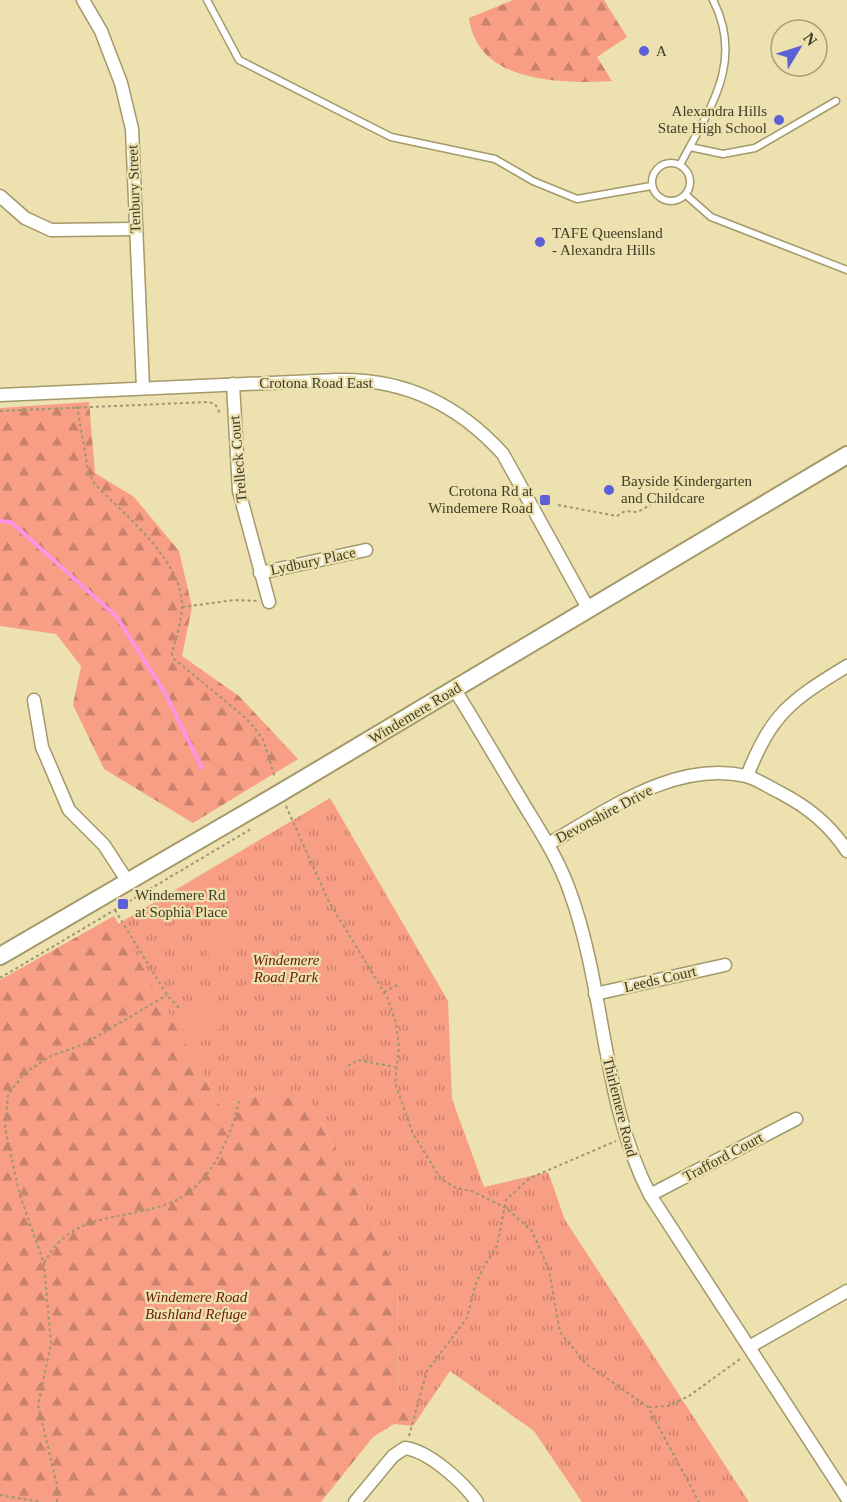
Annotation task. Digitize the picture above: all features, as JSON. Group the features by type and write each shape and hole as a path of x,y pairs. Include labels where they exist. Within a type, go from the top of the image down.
{"main road":[{"name":"Windemere Road","path":"0,956 847,457"}],"street":[{"name":"Tenbury Street","path":"83,0 101,31 121,83 132,129 143,388"},
{"path":"0,196 25,218 51,230 136,229"},
{"name":"Crotona Road East","path":"0,395 369,380 406,387 440,401 473,424 503,454 589,610"},
{"name":"Trelleck Court","path":"233,384 239,491 269,602"},
{"name":"Lydbury Place","path":"260,573 366,550"},
{"path":"747,776 774,720 804,692 847,666"},
{"name":"Thirlemere Road","path":"454,690 548,844 570,890 582,929 624,1138 650,1196 847,1497"},
{"path":"34,700 42,747 69,810 104,844 128,882"},
{"name":"Devonshire Drive","path":"548,844 651,787 700,774 747,776 807,806 837,836 847,851"},
{"name":"Leeds Court","path":"595,994 725,965"},
{"name":"Trafford Court","path":"650,1196 796,1119"},
{"path":"749,1347 847,1291"},
{"path":"355,1502 393,1456 405,1448 426,1454 471,1493 477,1502"}],"lane":[{"path":"207,0 239,60 391,137 495,159 533,182 577,199 651,186"},
{"path":"680,165 714,102 723,75 727,52 722,18 713,0"},
{"path":"690,147 723,154 755,148 836,101"},
{"path":"670,163 680,165 689,176 689,189 686,195 677,201 663,200 651,186 651,179 658,167 670,163"},
{"path":"686,195 711,217 847,270"}],"path":[{"path":"0,411 208,402 219,408 222,416 234,415"},
{"path":"77,406 88,470 94,483 162,555 177,579 182,608 172,652 173,658 235,707 257,732 269,753 280,793"},
{"path":"558,505 617,516 625,511 638,512 679,488"},
{"path":"182,608 235,600 269,602"},
{"path":"277,813 287,807 328,900 384,992 396,1023 399,1047 395,1067 397,1095 413,1134 441,1179 456,1188 472,1191 506,1208 532,1231 549,1270 560,1332 585,1363 648,1407 699,1502"},
{"path":"0,978 257,825"},
{"path":"106,895 167,995 181,1010"},
{"path":"384,992 397,985"},
{"path":"57,1502 57,1485 38,1405 51,1344 44,1263 20,1196 5,1128 8,1094 26,1072 51,1056 84,1044 167,995"},
{"path":"348,1066 358,1060 395,1067"},
{"path":"44,1263 54,1244 87,1222 174,1201 205,1179 234,1123 238,1101"},
{"path":"405,1448 427,1371 467,1318 478,1277 497,1246 506,1200 530,1178 624,1138"},
{"path":"648,1407 668,1406 689,1396 742,1357 749,1347"},
{"path":"0,1495 41,1502"}],"green space":[{"path":"513,0 604,0 627,37 597,57 612,81 546,80 504,67 488,56 475,39 469,18"},
{"path":"89,402 95,473 134,497 179,551 192,607 182,656 239,696 298,759 193,823 104,769 73,705 81,666 56,634 0,626 0,408"},
{"name":"Windemere Road Park","path":"330,798 448,1001 452,1099 484,1187 548,1172 565,1220 749,1502 582,1502 534,1431 450,1371 413,1426 399,1401 397,1271 305,1091 284,1100 259,1093 221,1107 118,924"},
{"name":"Windemere Road Bushland Refuge","path":"114,916 221,1107 259,1093 284,1099 305,1091 397,1271 399,1401 413,1426 394,1424 373,1437 321,1502 0,1502 0,980"},
{"path":"231,928 236,948 207,955 202,935"},
{"path":"201,997 212,1004 221,1028 199,1043 179,1026 173,1015"}],"waterway":[{"path":"0,521 11,522 117,617 165,693 202,768"}],"place":[{"name":"A","path":"644,51"},
{"name":"Alexandra Hills State High School","path":"779,120"},
{"name":"TAFE Queensland - Alexandra Hills","path":"540,242"},
{"name":"Bayside Kindergarten and Childcare","path":"609,490"},
{"name":"Crotona Rd at Windemere Road","path":"545,500"},
{"name":"Windemere Rd at Sophia Place","path":"123,904"}]}
